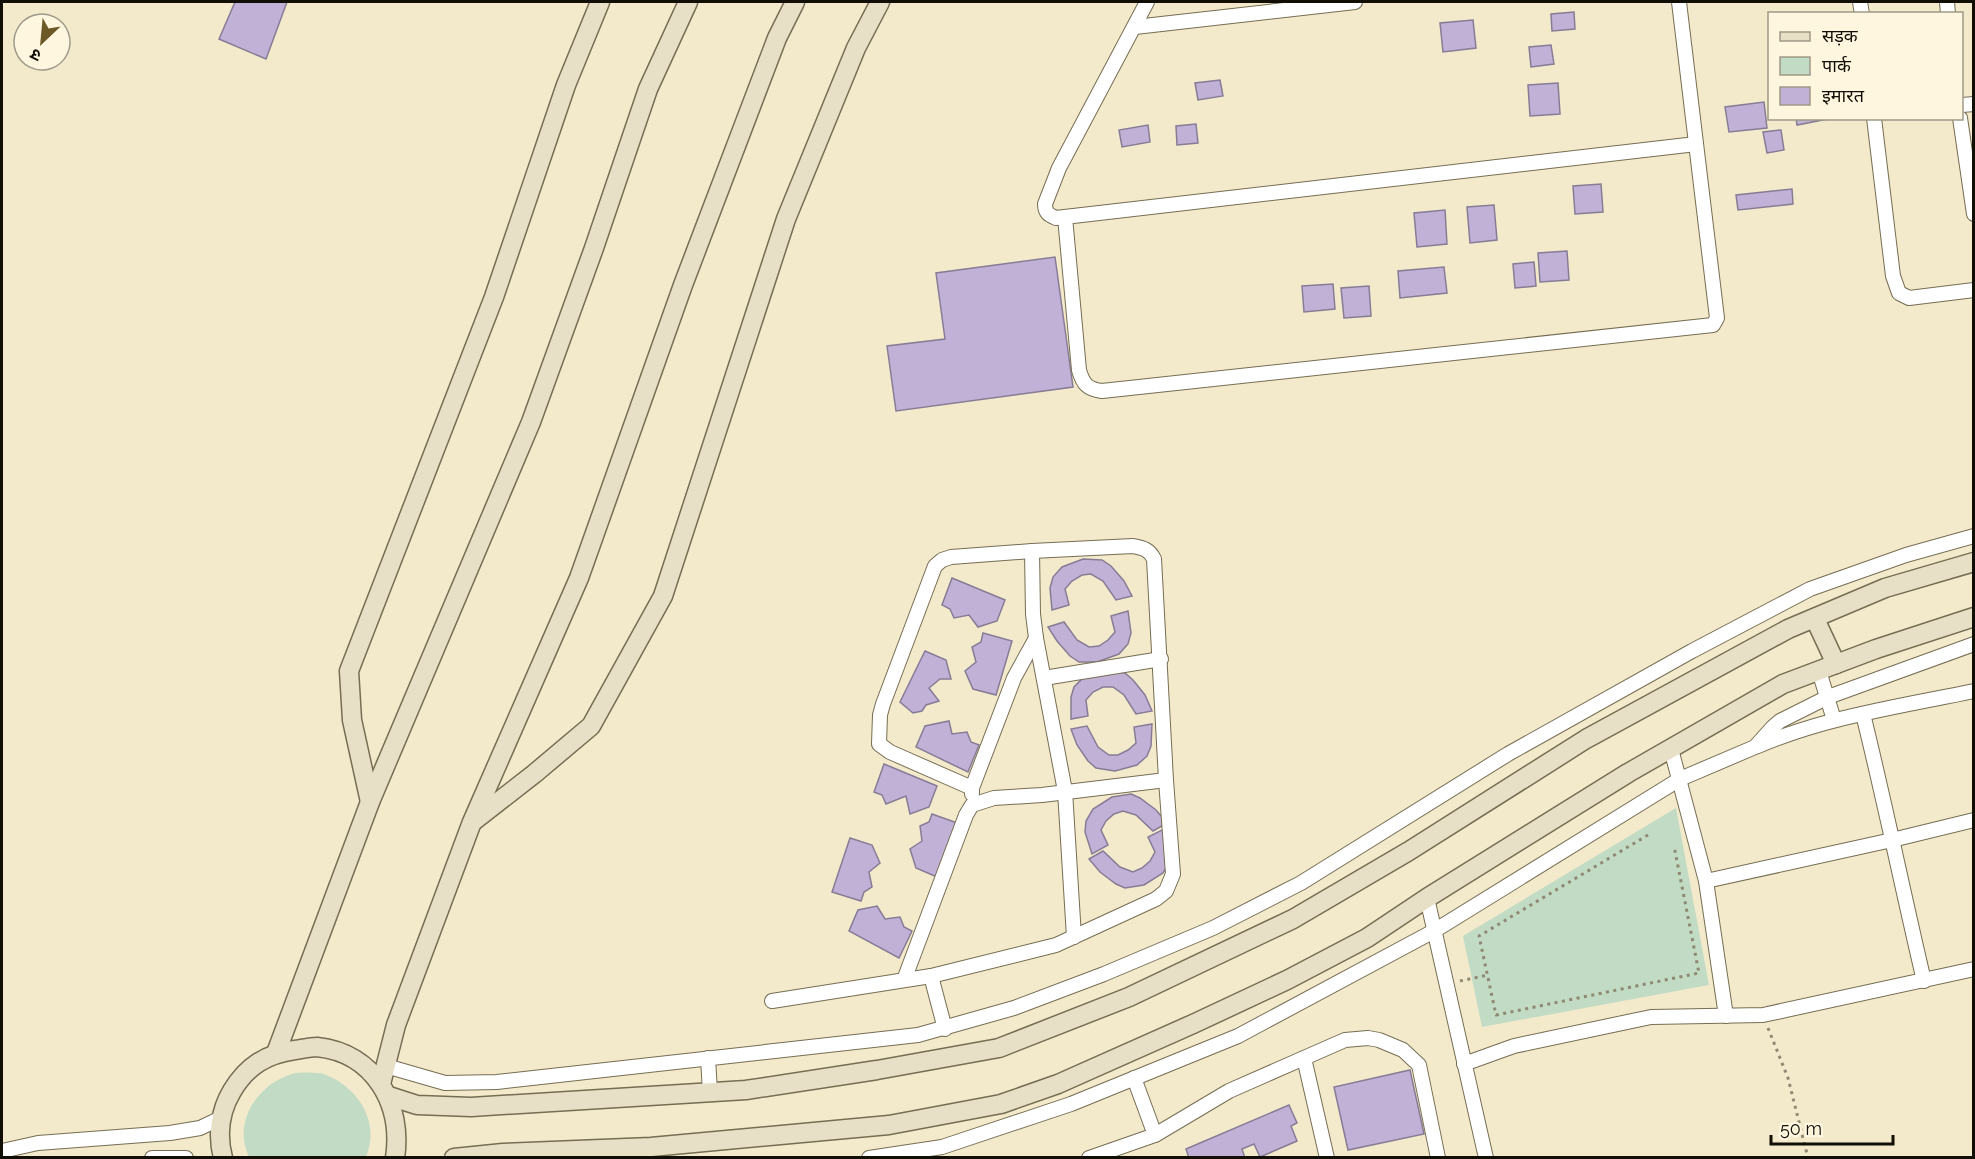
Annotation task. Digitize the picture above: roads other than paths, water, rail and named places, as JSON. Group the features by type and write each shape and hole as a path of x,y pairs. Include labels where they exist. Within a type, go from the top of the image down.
{"main road":[{"path":"370,802 352,720 349,671 489,308 566,85 600,2"},
{"path":"276,1053 370,802 531,422 648,89 688,2"},
{"path":"395,1158 398,1137 385,1090 386,1066 396,1025 472,822 579,578 683,285 777,38 795,2"},
{"path":"472,822 591,726 663,596 786,219 856,48 880,2"},
{"path":"222,1158 221,1118 225,1102 238,1081 259,1061 276,1053 316,1047 337,1051 361,1064 385,1090 417,1105 471,1107 746,1090 999,1048 1129,997 1293,919 1409,851 1586,739 1788,630 1885,588 1974,562"},
{"path":"454,1158 651,1147 889,1125 1000,1104 1058,1084 1287,980 1367,938 1628,773 1783,684 1974,617"},
{"path":"1815,619 1827,667"}],"street":[{"path":"1147,2 1059,168 1045,204 1045,211 1050,216 1065,217 1696,144"},
{"path":"1135,27 1355,2"},
{"path":"1065,217 1079,370 1082,382 1094,390 1102,391 1713,325 1717,318 1679,2"},
{"path":"1874,120 1893,276 1899,293 1909,298 1974,290"},
{"path":"1960,120 1974,214"},
{"path":"386,1066 445,1083 497,1082 918,1035 1014,1008 1104,974 1213,928 1301,884 1509,754 1692,651 1810,589 1906,555 1974,536"},
{"path":"772,1001 931,976 1056,945 1156,899 1166,891 1173,874 1154,559 1150,552 1133,546 1032,551 951,557 935,566 880,715 879,744 883,748 972,788"},
{"path":"1032,551 1033,614 1036,638 1065,791 1074,937"},
{"path":"904,980 966,815 972,805 972,788 1014,678 1036,638"},
{"path":"1755,747 1780,722 1828,697 1974,644"},
{"path":"1044,678 1161,659"},
{"path":"1827,667 1828,697 1834,720"},
{"path":"869,1158 942,1147 1071,1104 1238,1036 1434,931 1680,779 1755,747 1786,734 1834,720 1974,691"},
{"path":"1863,714 1924,981"},
{"path":"1671,749 1706,881 1726,1016"},
{"path":"972,805 994,798 1042,795 1166,780"},
{"path":"1706,881 1974,820"},
{"path":"1427,898 1486,1158"},
{"path":"1464,1064 1514,1046 1650,1017 1763,1016 1974,969"},
{"path":"931,976 945,1029"},
{"path":"1089,1158 1155,1135 1229,1091 1345,1040 1357,1038 1379,1040 1403,1050 1419,1065 1438,1158"},
{"path":"708,1058 710,1092"},
{"path":"1304,1058 1328,1158"},
{"path":"1134,1078 1155,1135"},
{"path":"2,1151 38,1143 170,1133 200,1128 221,1118"},
{"path":"152,1158 186,1158"}]}
